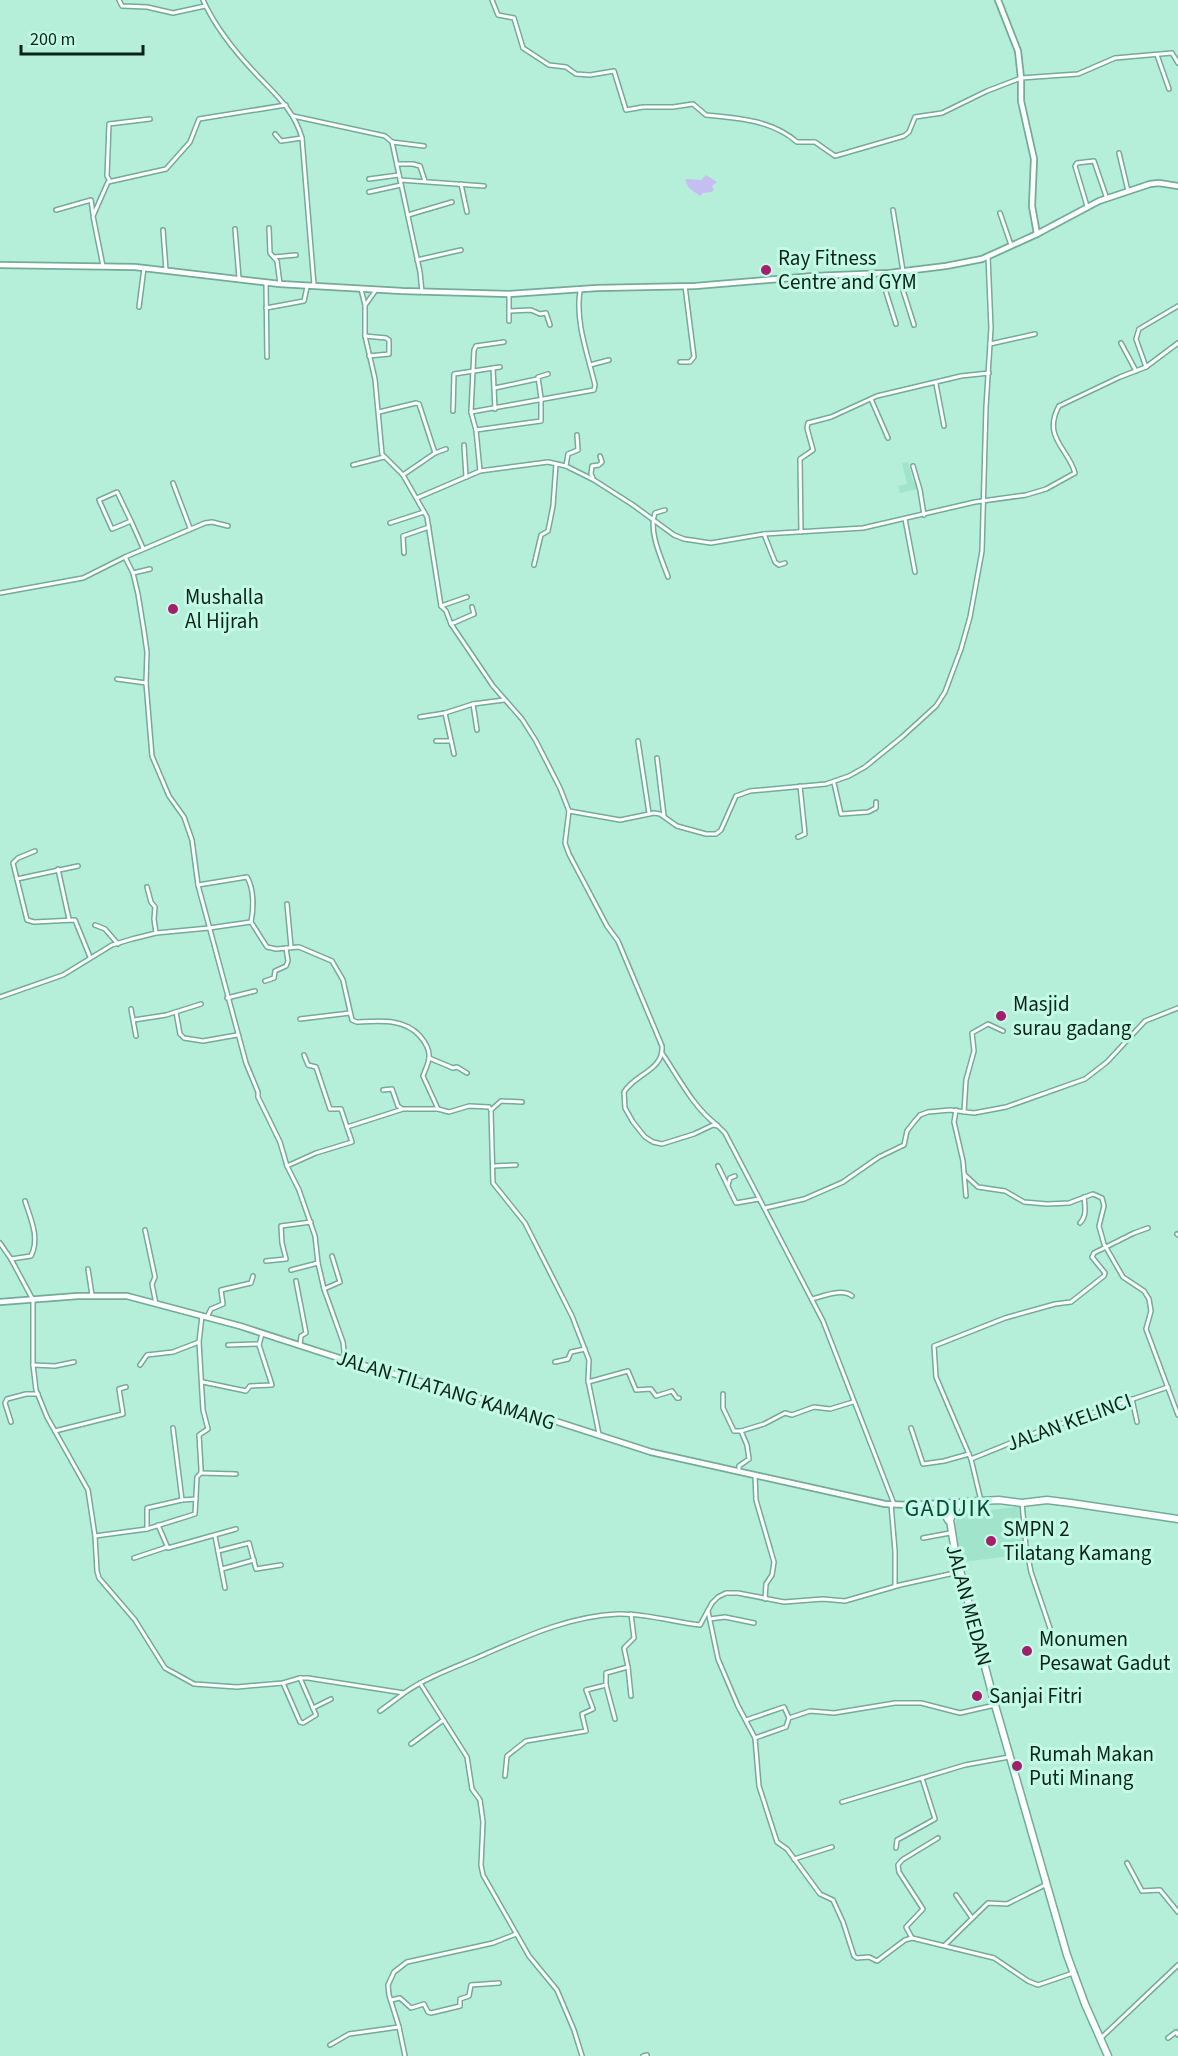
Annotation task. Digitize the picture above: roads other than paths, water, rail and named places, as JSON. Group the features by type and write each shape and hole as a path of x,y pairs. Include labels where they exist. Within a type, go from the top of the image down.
{"highway":[{"path":"962,1502 1022,1503 1047,1500 1178,1519"},
{"name":"JALAN MEDAN","path":"962,1502 952,1512 949,1524 950,1533 995,1705 1073,1973 1108,2056"},
{"path":"940,1504 949,1524"}],"street":[{"path":"119,0 123,7 147,7 173,13 206,6"},
{"path":"203,0 219,27 251,68 286,105 302,138 314,285"},
{"path":"492,0 498,15 514,18 523,48 549,65 566,67 576,74 584,75 614,71 626,110 693,104 706,116 726,116 746,120 786,133 797,142 815,141 835,156 904,136 909,132 915,117 942,113 987,91 1021,78 1078,74 1115,58 1172,53 1178,63"},
{"path":"998,0 1018,51 1021,101 1034,159 1032,206 1037,234"},
{"path":"1158,55 1168,89"},
{"path":"93,216 105,187 111,181 166,169 190,142 199,119 286,105"},
{"path":"293,116 385,136 392,142 424,146"},
{"path":"111,181 107,177 109,124 150,119"},
{"path":"274,134 281,141 302,138"},
{"path":"392,142 422,292"},
{"path":"1119,153 1128,191"},
{"path":"1087,206 1075,166 1077,163 1094,160 1107,199"},
{"path":"397,164 420,166 424,181"},
{"path":"369,179 400,178 484,186"},
{"path":"0,265 144,268 266,283 473,294 685,286 901,272 946,266 988,256 1046,230 1087,206 1128,191 1159,183 1178,186"},
{"path":"461,184 467,212"},
{"path":"369,192 401,185"},
{"path":"56,210 90,200 92,202 103,266"},
{"path":"408,215 452,202"},
{"path":"893,210 902,287 914,325"},
{"path":"1000,213 1011,246"},
{"path":"1034,222 1046,230"},
{"path":"269,228 270,253 277,261 280,284"},
{"path":"235,229 240,280"},
{"path":"163,230 166,270"},
{"path":"417,260 461,250"},
{"path":"274,257 296,255"},
{"path":"569,811 620,820 649,813 664,816 677,826 706,834 716,834 721,830 736,796 750,790 834,782 865,767 936,706 945,692 961,649 976,589 982,551 991,306 988,256"},
{"path":"139,307 144,268"},
{"path":"880,273 896,324"},
{"path":"266,283 267,357"},
{"path":"266,308 304,301 307,285"},
{"path":"680,362 690,362 694,357 685,286"},
{"path":"360,289 365,305 365,336 375,379 381,451 384,457 403,475 424,512 429,527 441,606 504,700 522,719 560,788 569,811 565,843 606,924 618,941 662,1046 662,1053 655,1066 632,1082 624,1092 626,1108 633,1122 645,1137 662,1144 694,1134 710,1125 718,1126"},
{"path":"365,305 376,290"},
{"path":"471,412 594,390 595,385 586,353 578,305 580,291"},
{"path":"509,294 509,321"},
{"path":"1146,367 1136,339 1138,329 1178,306"},
{"path":"510,311 529,310 540,314 546,313 550,325"},
{"path":"990,344 1035,334"},
{"path":"365,336 390,340 389,354 369,356"},
{"path":"480,471 476,430 471,412 474,347 504,342"},
{"path":"1121,343 1136,372"},
{"path":"417,498 480,471 535,463 556,464 566,466 594,480 674,535 705,543 764,534 863,528 983,501 1033,493 1074,475 1075,470 1053,431 1054,416 1059,406 1146,367 1178,343"},
{"path":"590,366 609,360"},
{"path":"453,411 454,374 500,367"},
{"path":"493,368 495,409"},
{"path":"801,532 800,459 813,450 808,423 831,417 871,399 961,376 989,373"},
{"path":"495,388 538,379 548,374"},
{"path":"476,430 541,421 542,398 538,379"},
{"path":"936,384 944,426"},
{"path":"871,399 888,438"},
{"path":"379,412 419,404 435,453"},
{"path":"566,466 568,454 578,450 577,435"},
{"path":"464,445 466,477"},
{"path":"403,475 435,453 447,449"},
{"path":"594,480 591,468 602,462 600,456"},
{"path":"353,465 384,457"},
{"path":"534,565 541,535 548,531 553,510 556,464"},
{"path":"913,466 924,515"},
{"path":"174,483 190,528"},
{"path":"131,521 112,529 99,500 117,492 131,521 143,548"},
{"path":"665,510 655,513 653,521 655,538 668,577"},
{"path":"390,523 424,512"},
{"path":"905,519 915,572"},
{"path":"0,593 83,578 143,548 209,522 228,526"},
{"path":"404,553 403,536 429,527"},
{"path":"764,534 775,562 779,565 785,563"},
{"path":"125,557 133,573 140,603 147,652 146,683 152,756 169,796 184,817 191,836 198,885 237,1035 258,1097 280,1142 287,1166 311,1222 324,1289 343,1342 345,1360"},
{"path":"133,573 150,569"},
{"path":"441,606 467,597"},
{"path":"451,624 474,614 472,607"},
{"path":"117,679 146,683"},
{"path":"420,717 445,713 473,704 504,700"},
{"path":"473,704 477,730"},
{"path":"445,713 454,754"},
{"path":"436,741 451,741"},
{"path":"638,741 649,813"},
{"path":"657,758 664,816"},
{"path":"834,782 841,814 868,812 876,808 876,802"},
{"path":"798,837 805,834 800,786"},
{"path":"34,851 13,863 29,922 75,920 90,957"},
{"path":"17,879 78,866"},
{"path":"58,869 69,919"},
{"path":"198,885 247,877 253,906 251,922 267,947 276,949 299,947 332,961 343,980 350,1013 355,1022 387,1021 411,1028 425,1041 429,1058 423,1076 438,1109"},
{"path":"147,887 151,902 155,907 156,933"},
{"path":"286,904 291,947"},
{"path":"0,997 63,975 90,957 118,944 156,933 251,922"},
{"path":"95,925 105,929 118,944"},
{"path":"265,981 272,979 274,971 286,966 288,961 286,948"},
{"path":"227,998 255,991"},
{"path":"134,1020 177,1012 201,1004"},
{"path":"765,1208 790,1203 843,1182 879,1157 903,1145 907,1131 920,1115 934,1111 956,1110 974,1113 1011,1106 1085,1079 1107,1062 1145,1021 1178,1008"},
{"path":"132,1009 136,1036"},
{"path":"177,1012 180,1035 184,1038 203,1041 237,1035"},
{"path":"300,1019 350,1013"},
{"path":"964,1112 967,1077 975,1049 972,1035 974,1031 988,1024 1002,1031"},
{"path":"662,1053 707,1118 726,1136 826,1328 893,1504 895,1586"},
{"path":"287,1166 316,1153 352,1142 341,1109 330,1109 316,1067 308,1065 304,1055"},
{"path":"429,1058 467,1073"},
{"path":"383,1090 392,1089 398,1106 403,1109"},
{"path":"491,1110 501,1101 522,1102"},
{"path":"347,1127 403,1109 438,1109 449,1112 466,1106 483,1106 491,1110"},
{"path":"491,1110 492,1174 495,1186 510,1201 527,1227 572,1316 589,1360 588,1382 600,1436"},
{"path":"956,1110 954,1122 965,1175 966,1196"},
{"path":"493,1166 516,1165"},
{"path":"718,1166 736,1203 759,1199"},
{"path":"965,1175 978,1187 1005,1191 1024,1202 1069,1203 1095,1194 1104,1201 1099,1226 1105,1247 1123,1277 1144,1291 1149,1299 1151,1311 1146,1329 1178,1415"},
{"path":"728,1185 730,1178 735,1176"},
{"path":"1080,1223 1084,1219 1084,1197"},
{"path":"11,1258 31,1256 35,1248 35,1233 25,1201"},
{"path":"266,1261 286,1259 280,1226 311,1222"},
{"path":"981,1501 971,1459 936,1377 937,1363 934,1346 1005,1318 1055,1304 1071,1302 1104,1276 1105,1273 1092,1257 1097,1251 1148,1228"},
{"path":"145,1230 154,1277 152,1284 156,1305"},
{"path":"0,1243 11,1258 33,1300 33,1365 38,1394 55,1431 88,1490 99,1578 135,1620 165,1668 197,1685 237,1687 283,1683 300,1678 356,1684 404,1693"},
{"path":"324,1289 340,1282 332,1256"},
{"path":"291,1270 318,1263"},
{"path":"88,1269 92,1295"},
{"path":"201,1473 199,1435 208,1430 203,1410 200,1342 205,1316 211,1309 223,1304 221,1290 251,1283 253,1276"},
{"path":"296,1281 306,1333 301,1336 300,1345"},
{"path":"812,1299 842,1292 848,1292 852,1296"},
{"name":"JALAN TILATANG KAMANG","path":"0,1302 92,1295 127,1296 205,1316 345,1360 527,1412 651,1452 893,1504 962,1502"},
{"path":"203,1382 247,1391 250,1386 272,1385 259,1344 262,1334"},
{"path":"140,1365 147,1355 173,1352 200,1342"},
{"path":"228,1345 259,1344"},
{"path":"555,1362 568,1359 571,1353 585,1349"},
{"path":"33,1365 55,1366 74,1362"},
{"path":"588,1382 628,1371 636,1390 651,1389 656,1396 672,1391 679,1398"},
{"path":"55,1431 123,1414 119,1389 126,1387"},
{"name":"JALAN KELINCI","path":"971,1459 1040,1431 1168,1387"},
{"path":"11,1422 5,1403 7,1399 26,1394 38,1394"},
{"path":"723,1394 723,1408 734,1431 764,1424 785,1413 791,1415 814,1407 832,1408 853,1402"},
{"path":"1131,1399 1137,1422"},
{"path":"173,1428 182,1500"},
{"path":"911,1428 923,1464 938,1463 969,1454"},
{"path":"739,1472 739,1466 749,1459 747,1445 741,1431"},
{"path":"95,1536 147,1529 194,1515 197,1475 201,1473 236,1474"},
{"path":"755,1475 756,1500 774,1562 772,1575 766,1584 765,1599"},
{"path":"147,1529 147,1508 196,1499"},
{"path":"1022,1503 1031,1572 1055,1642"},
{"path":"158,1525 167,1547"},
{"path":"134,1558 236,1529"},
{"path":"923,1538 950,1533"},
{"path":"215,1536 225,1588"},
{"path":"218,1551 249,1543 255,1567 258,1569 280,1565"},
{"path":"222,1569 254,1560"},
{"path":"380,1712 420,1683 549,1628 589,1617 631,1614 700,1625 718,1597 726,1593 738,1593 784,1602 823,1599 845,1601 895,1586 961,1572"},
{"path":"708,1610 718,1659 755,1738 760,1790 777,1842 787,1849 820,1894 833,1900 854,1956 857,1958 869,1956 878,1961 905,1940 912,1938 997,1960 1038,1985 1073,1973"},
{"path":"631,1614 634,1638 624,1648 631,1696"},
{"path":"710,1618 725,1617 754,1623"},
{"path":"615,1719 606,1685 606,1673 628,1667"},
{"path":"283,1683 300,1722 303,1723 316,1716 300,1678"},
{"path":"420,1683 442,1721 467,1757 472,1789 480,1800 483,1822 482,1870 516,1934 533,1961 557,1990 582,2056"},
{"path":"505,1776 507,1756 522,1743 586,1731 582,1714 593,1709 586,1690 606,1685"},
{"path":"313,1708 331,1699"},
{"path":"789,1718 810,1711 834,1713 895,1703 921,1703 960,1713 995,1705"},
{"path":"746,1720 784,1707 789,1718 786,1727 755,1738"},
{"path":"411,1744 442,1721"},
{"path":"842,1802 965,1765 1009,1757"},
{"path":"896,1848 897,1840 935,1820 922,1778"},
{"path":"912,1938 907,1925 923,1909 899,1872 898,1865 902,1860 938,1838"},
{"path":"794,1859 832,1847"},
{"path":"1127,1863 1142,1891 1160,1890 1178,1912"},
{"path":"945,1945 988,1903 1006,1904 1047,1884"},
{"path":"956,1895 972,1918"},
{"path":"405,2056 399,2027 388,1995 389,1980 394,1972 406,1962 493,1943 516,1934"},
{"path":"1100,2039 1178,1965"},
{"path":"391,2000 400,1998 412,2008 424,2004 431,2013 460,2006 460,1999 470,1996 471,1985 499,1983"},
{"path":"330,2045 349,2034 399,2027"},
{"path":"1168,2038 1176,2032 1178,2035"}],"place":[{"name":"Ray Fitness Centre and GYM","path":"766,270"},
{"name":"Mushalla Al Hijrah","path":"173,609"},
{"name":"Masjid surau gadang","path":"1001,1016"},
{"name":"SMPN 2 Tilatang Kamang","path":"991,1541"},
{"name":"Monumen Pesawat Gadut","path":"1027,1651"},
{"name":"Sanjai Fitri","path":"977,1696"},
{"name":"Rumah Makan Puti Minang","path":"1017,1766"}],"district":[{"name":"GADUIK","path":"948,1508"}]}
